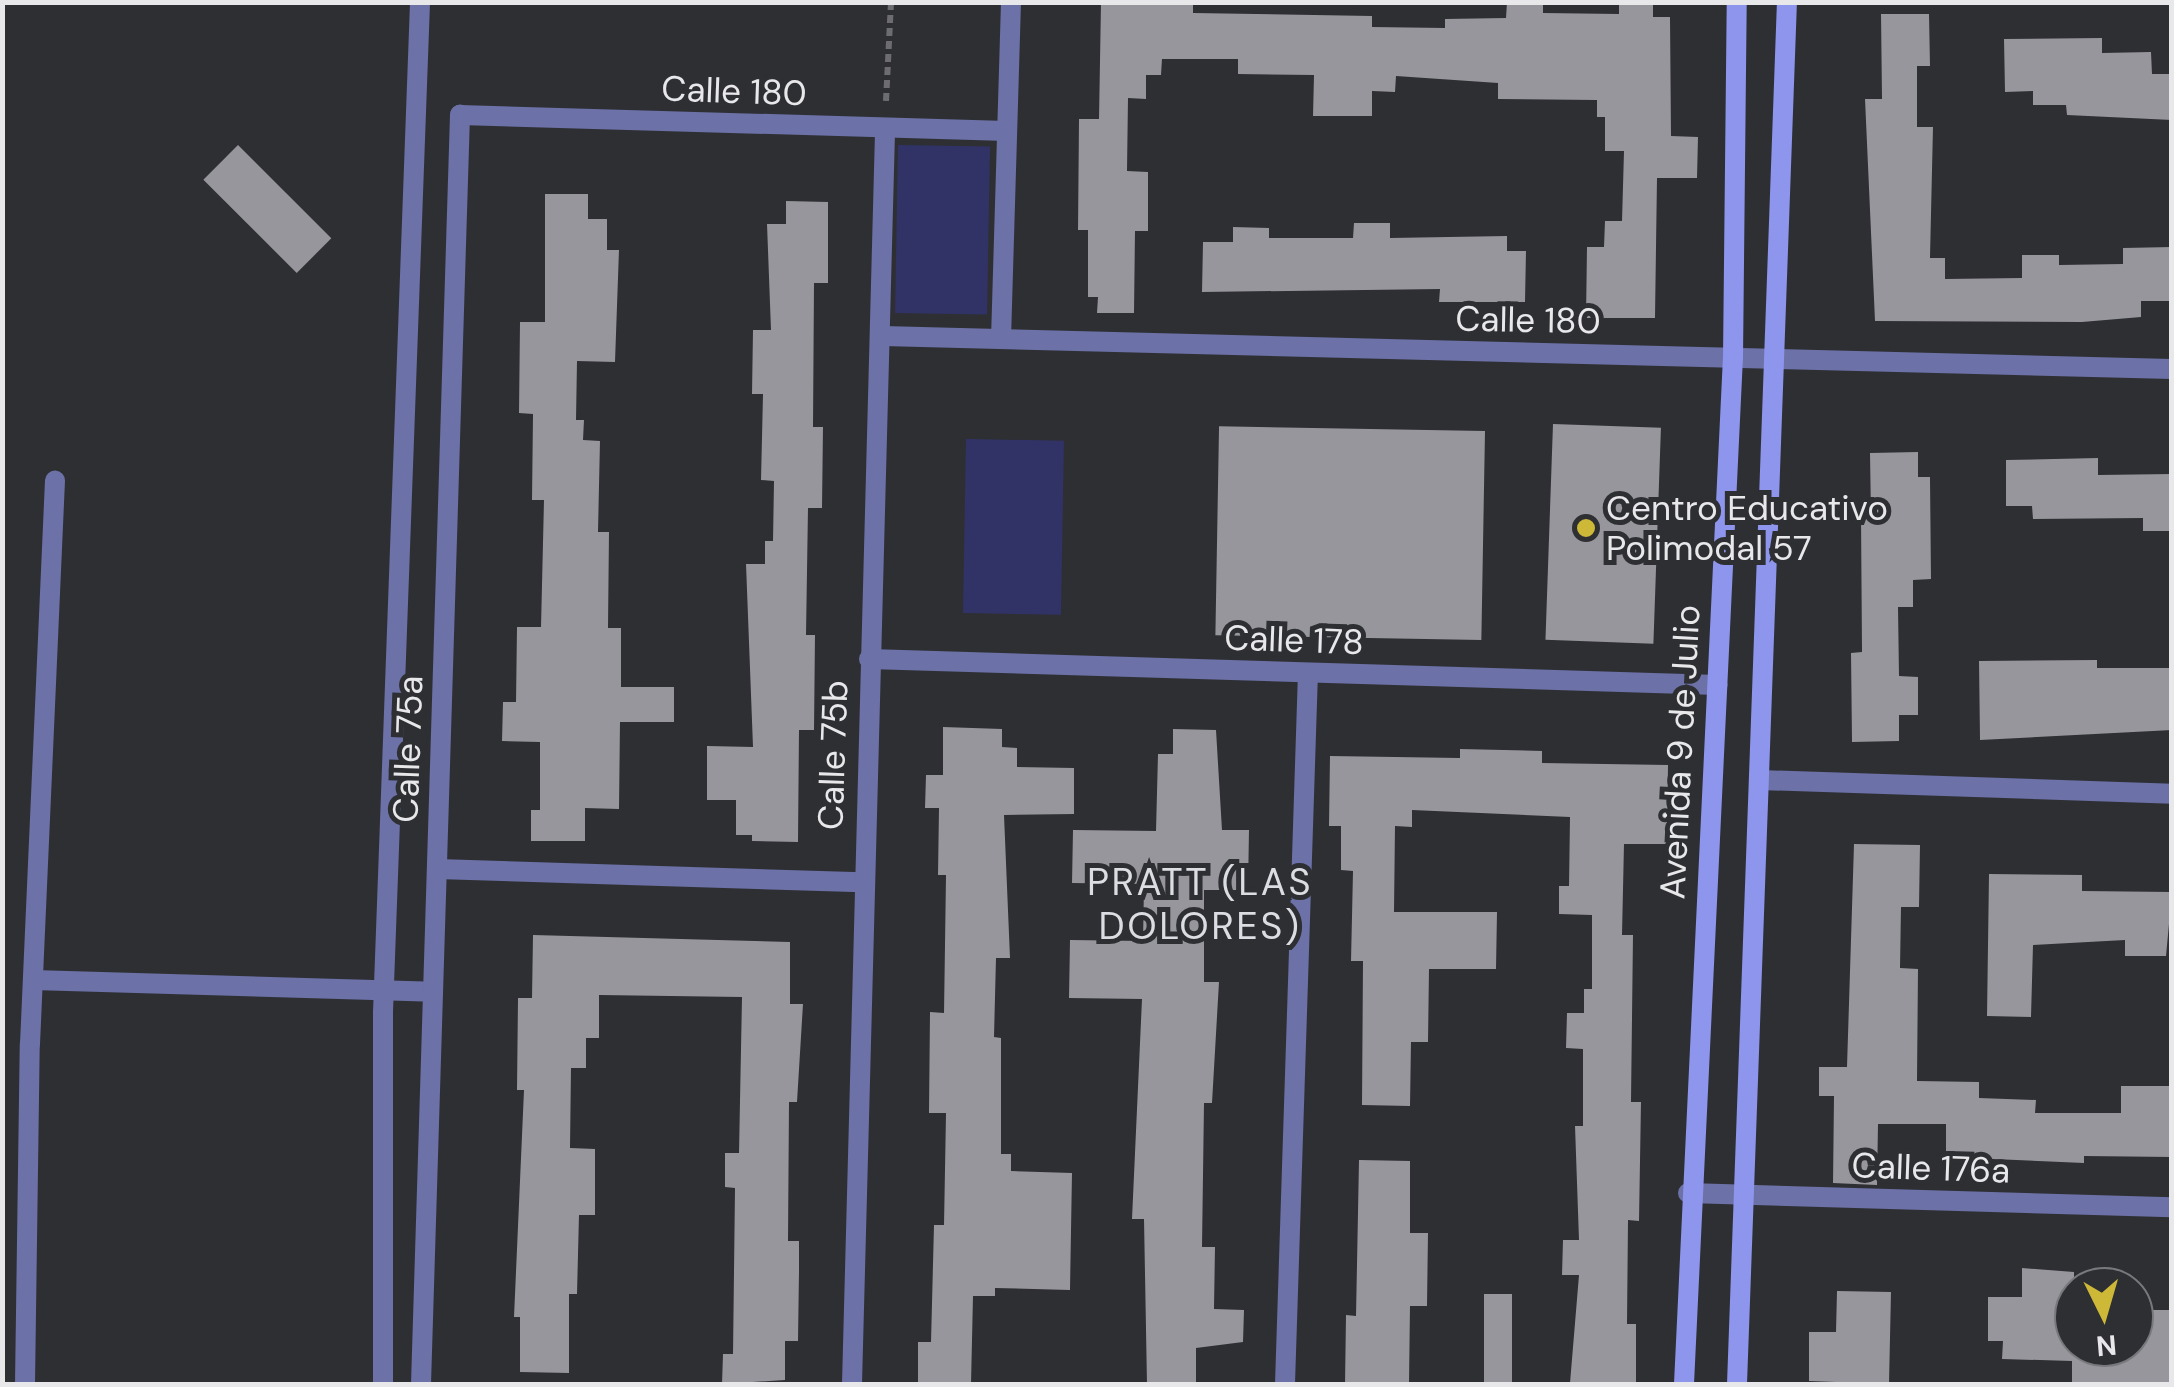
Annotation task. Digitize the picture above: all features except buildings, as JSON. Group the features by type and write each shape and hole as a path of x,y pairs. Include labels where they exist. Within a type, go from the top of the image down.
{"main road":[{"name":"Avenida 9 de Julio","path":"1684,1384 1688,1193 1733,358 1736,2"},
{"path":"1737,1384 1787,2"}],"street":[{"path":"382,1384 384,990 420,2"},
{"path":"1001,339 1011,2"},
{"name":"Calle 180","path":"460,116 1007,132"},
{"name":"Calle 75a","path":"421,1384 460,116"},
{"name":"Calle 75b","path":"852,1384 862,882 883,336 885,128"},
{"name":"Calle 180","path":"883,336 2172,370"},
{"path":"25,1384 33,980 54,481"},
{"name":"Calle 178","path":"869,659 1718,686"},
{"path":"1285,1384 1308,673"},
{"path":"1760,780 2172,794"},
{"path":"437,869 862,882"},
{"path":"33,980 433,992"},
{"name":"Calle 176a","path":"1688,1193 2172,1207"}],"path":[{"path":"885,128 891,2"}],"shaded area":[{"path":"898,145 990,147 987,315 895,313"},
{"path":"966,439 1064,441 1061,615 963,613"}],"place":[{"name":"Centro Educativo Polimodal 57","path":"1586,528"}],"district":[{"name":"PRATT (LAS DOLORES)","path":"1200,904"}]}
